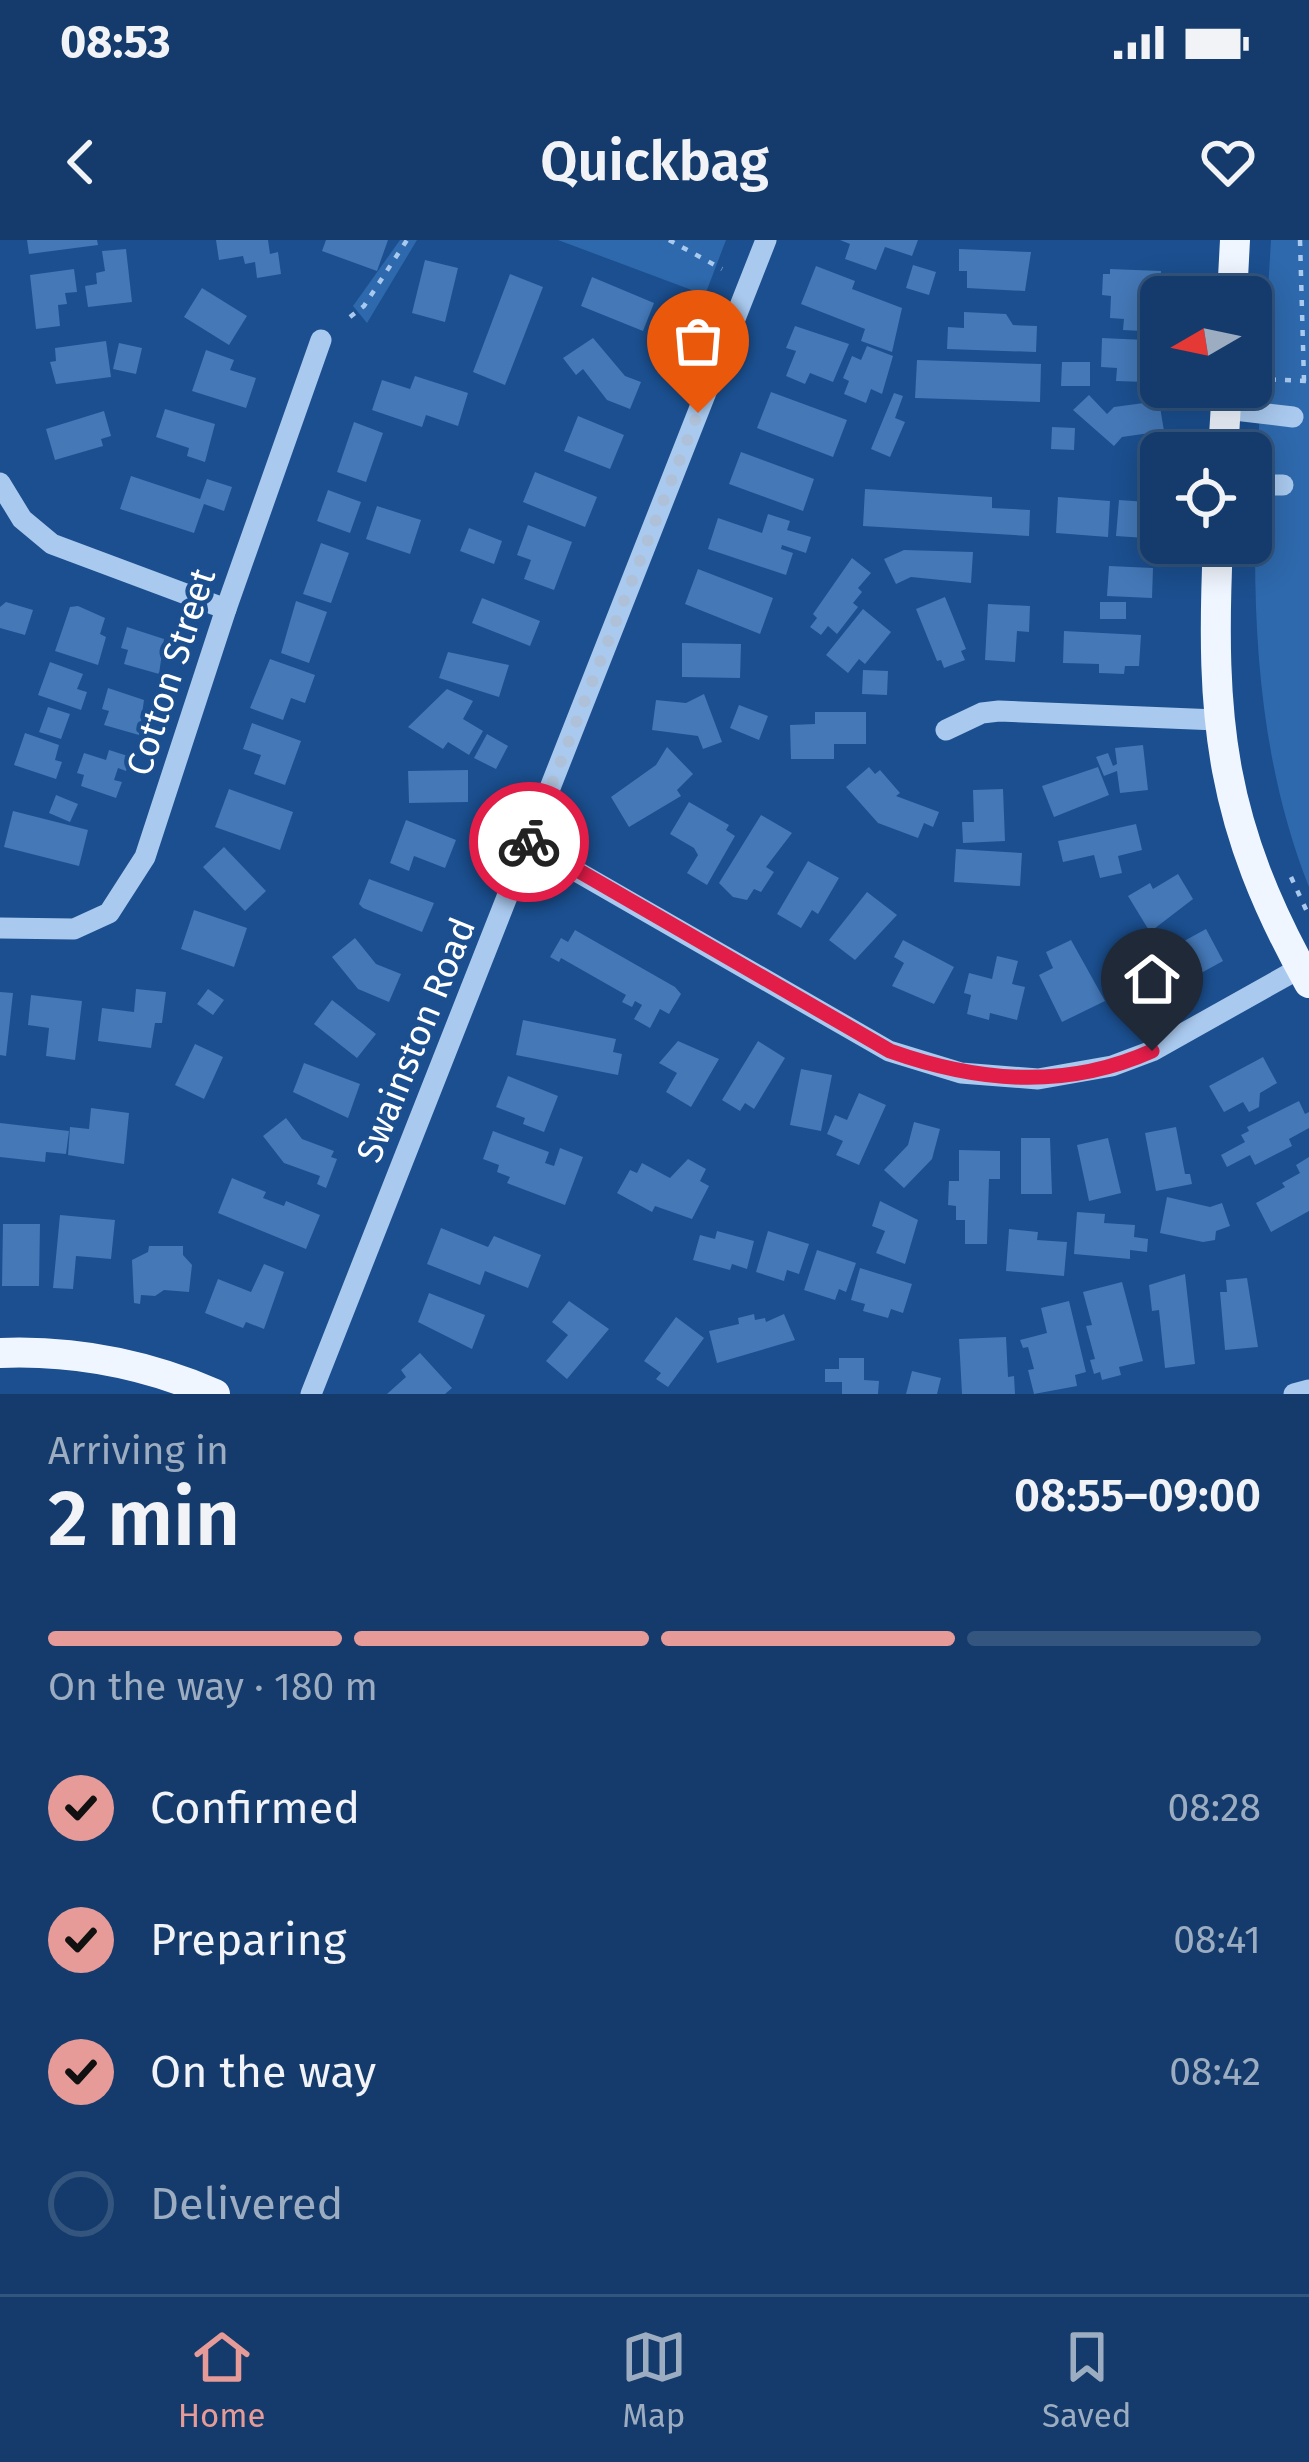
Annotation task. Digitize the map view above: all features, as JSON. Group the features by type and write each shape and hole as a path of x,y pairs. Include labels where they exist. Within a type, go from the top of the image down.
{"main road":[{"path":"1234,240 1242,276"},
{"path":"1217,564 1213,639 1217,720 1255,874 1305,976"},
{"path":"0,1353 111,1360 171,1375 215,1394"}],"street":[{"name":"Swainston Road","path":"311,1394 766,240"},
{"name":"Cotton Street","path":"0,928 74,929 109,914 146,856 321,340"},
{"path":"1270,408 1293,417"},
{"path":"0,483 22,519 52,544 226,609"},
{"path":"1272,484 1282,484"},
{"path":"946,730 982,713 999,711 1217,720"},
{"path":"529,844 890,1051 961,1073 1038,1079 1112,1066 1305,976"},
{"path":"1294,1394 1309,1390"}],"path":[{"path":"350,317 364,306 407,240"},
{"path":"668,240 722,269"},
{"path":"1272,389 1306,381 1300,240"},
{"path":"1289,873 1309,916"}],"shaded area":[{"path":"400,240 417,240 367,323 353,306"},
{"path":"558,240 726,240 705,295"},
{"path":"1271,240 1309,240 1309,887 1284,809 1267,730 1258,649 1255,564 1272,564 1272,432 1259,432 1261,408 1272,408"}],"building":[{"path":"27,240 97,240 98,245 29,254"},
{"path":"216,240 268,240 270,254 278,252 281,274 257,278 255,262 245,264 243,256 219,260"},
{"path":"326,240 388,240 377,271 322,251"},
{"path":"840,240 918,240 912,256 885,247 876,270 845,259 850,244"},
{"path":"126,249 132,302 88,307 85,286 97,284 96,273 105,271 102,251"},
{"path":"959,249 1031,252 1025,291 967,288 967,271 959,271"},
{"path":"425,260 458,268 445,322 412,313"},
{"path":"913,265 936,272 929,295 906,288"},
{"path":"816,266 855,281 852,289 902,308 892,352 861,341 865,329 801,304"},
{"path":"74,269 77,292 65,293 67,304 58,305 60,326 36,329 30,275"},
{"path":"1110,269 1161,271 1161,276 1140,276 1140,331 1123,330 1124,319 1110,318 1111,296 1102,295 1103,274 1110,274"},
{"path":"510,274 543,287 505,385 473,372"},
{"path":"592,277 654,303 643,331 581,306"},
{"path":"202,288 247,316 229,345 184,317"},
{"path":"964,312 1006,314 1013,325 1037,326 1036,352 947,349 948,327 964,328"},
{"path":"795,326 849,344 833,382 810,373 805,384 786,376 796,351 786,348"},
{"path":"593,338 625,376 641,382 630,409 607,400 583,369 576,375 563,358"},
{"path":"1102,338 1140,340 1140,382 1116,381 1117,368 1101,367"},
{"path":"106,341 111,377 56,384 50,362 56,361 55,348"},
{"path":"119,343 142,348 136,374 113,369"},
{"path":"867,346 893,356 882,394 871,389 866,403 844,394 849,381 843,378 852,356 861,360"},
{"path":"206,350 234,360 230,370 256,378 246,408 192,391"},
{"path":"917,360 1041,364 1040,402 915,398"},
{"path":"1062,362 1090,362 1090,386 1061,386"},
{"path":"415,376 468,393 458,426 426,415 422,427 372,410 382,380 410,389"},
{"path":"771,392 847,420 833,457 757,428"},
{"path":"894,393 903,396 895,418 905,422 890,457 871,449"},
{"path":"1089,395 1107,414 1114,407 1140,404 1140,408 1160,408 1164,431 1122,437 1114,446 1073,410"},
{"path":"165,409 215,424 205,462 187,456 189,448 156,437"},
{"path":"104,411 111,436 101,439 103,446 55,460 46,429"},
{"path":"578,416 624,435 610,469 564,451"},
{"path":"354,422 383,433 366,482 337,472"},
{"path":"1052,427 1075,428 1074,450 1051,449"},
{"path":"741,452 814,479 803,511 729,484"},
{"path":"535,472 597,497 585,527 523,502"},
{"path":"131,476 200,499 207,479 232,487 224,511 204,504 194,533 120,509"},
{"path":"865,489 992,497 992,508 1030,510 1029,536 863,526"},
{"path":"328,490 361,502 350,533 317,521"},
{"path":"1058,497 1110,501 1108,537 1056,533"},
{"path":"1119,500 1140,502 1140,538 1116,536"},
{"path":"377,506 421,520 410,554 366,539"},
{"path":"768,514 790,521 787,530 811,537 806,553 782,545 781,549 793,553 786,575 708,549 718,518 762,533"},
{"path":"528,525 572,542 554,590 524,579 531,560 517,555"},
{"path":"469,528 502,541 494,564 460,551"},
{"path":"321,543 349,553 331,603 303,594"},
{"path":"904,550 973,552 971,583 911,577 896,584 884,559"},
{"path":"852,558 871,573 858,588 862,592 853,603 858,607 837,634 828,626 821,635 810,627 817,618 813,614"},
{"path":"1109,566 1153,568 1152,598 1107,596"},
{"path":"698,569 773,598 760,634 685,604"},
{"path":"945,597 966,649 961,651 965,660 944,668 916,609"},
{"path":"482,598 540,621 530,646 472,623"},
{"path":"296,601 327,612 309,663 281,653"},
{"path":"6,602 33,610 25,635 0,628 0,607"},
{"path":"1100,602 1126,602 1126,619 1100,619"},
{"path":"988,604 1030,606 1029,632 1017,631 1015,662 985,660"},
{"path":"70,607 105,618 100,634 106,637 98,665 55,651"},
{"path":"863,609 891,632 865,664 859,659 848,673 826,655"},
{"path":"127,627 164,639 159,674 124,664 128,650 121,648"},
{"path":"1064,631 1141,635 1139,666 1125,666 1124,674 1099,673 1099,664 1063,663"},
{"path":"682,643 741,644 740,678 682,677"},
{"path":"448,652 509,665 499,697 439,678"},
{"path":"270,659 315,675 305,703 291,698 283,720 250,708"},
{"path":"50,662 83,674 77,689 87,692 81,710 38,695"},
{"path":"863,670 888,671 887,695 862,694"},
{"path":"108,688 144,700 139,735 104,725 109,711 102,709"},
{"path":"447,689 473,701 463,719 483,731 469,755 448,742 443,749 408,727"},
{"path":"704,694 722,742 703,749 698,736 652,730 656,700 686,703"},
{"path":"739,705 768,716 759,740 730,728"},
{"path":"48,707 70,714 61,739 39,732"},
{"path":"815,712 866,712 866,744 834,744 834,759 791,759 790,725 815,724"},
{"path":"252,723 301,741 285,785 254,774 261,755 243,749"},
{"path":"25,733 59,745 55,760 62,762 56,779 14,765"},
{"path":"487,734 508,746 496,769 474,758"},
{"path":"1143,745 1148,790 1120,793 1117,771 1104,776 1096,757 1108,753 1113,766 1117,764 1115,748"},
{"path":"667,747 693,774 677,790 681,796 629,827 611,797 656,765"},
{"path":"109,750 131,757 126,771 118,768 114,780 122,782 116,798 81,786 84,775 77,773 84,753 106,760"},
{"path":"869,767 875,774 880,770 900,793 896,796 939,812 933,827 924,823 918,838 878,823 846,787"},
{"path":"1098,767 1109,795 1054,817 1042,786"},
{"path":"468,770 468,802 409,803 408,771"},
{"path":"229,789 293,812 280,850 215,827"},
{"path":"1003,789 1005,841 963,843 962,822 974,822 973,790"},
{"path":"56,795 78,804 70,822 49,813"},
{"path":"689,802 729,825 726,830 735,836 707,885 687,873 698,855 694,848 670,834"},
{"path":"13,811 88,830 79,866 4,847"},
{"path":"761,815 792,833 766,867 774,872 761,892 754,889 747,900 733,897 719,883"},
{"path":"406,820 456,840 445,868 414,856 409,871 390,863"},
{"path":"1136,824 1142,850 1118,856 1122,873 1100,878 1094,855 1063,862 1058,841"},
{"path":"224,847 266,891 245,911 203,867"},
{"path":"956,849 1022,853 1020,886 954,882"},
{"path":"808,861 839,878 818,914 812,910 801,928 777,914"},
{"path":"1178,874 1193,899 1150,932 1128,896 1150,883 1153,889"},
{"path":"369,879 434,903 422,932 359,904"},
{"path":"867,892 897,915 855,960 829,940"},
{"path":"194,910 247,928 234,967 181,949"},
{"path":"1206,929 1223,961 1139,1007 1122,975"},
{"path":"575,930 675,987 681,994 669,1014 660,1009 650,1028 634,1019 642,1005 622,1002 626,995 561,958 559,962 550,957 561,938 568,942"},
{"path":"355,938 376,964 401,974 389,1002 358,989 332,957"},
{"path":"903,940 954,967 934,1004 892,986 904,963 894,957"},
{"path":"1071,940 1105,1001 1062,1022 1039,975 1053,968 1046,952"},
{"path":"997,956 1018,961 1012,984 1025,987 1017,1020 990,1013 989,1020 967,1014 971,995 964,993 969,973 992,979"},
{"path":"136,989 166,992 162,1023 155,1023 151,1048 98,1041 102,1008 134,1012"},
{"path":"208,989 224,1000 213,1015 197,1004"},
{"path":"0,992 13,993 6,1056 0,1055"},
{"path":"31,995 82,1001 75,1060 46,1056 49,1028 28,1025"},
{"path":"332,1000 376,1034 357,1058 314,1024"},
{"path":"523,1020 616,1039 613,1052 622,1054 618,1075 516,1055"},
{"path":"678,1041 719,1059 691,1107 666,1092 677,1073 659,1063"},
{"path":"758,1041 785,1058 754,1109 745,1103 740,1111 722,1100"},
{"path":"195,1044 223,1057 204,1099 175,1085"},
{"path":"1263,1057 1277,1083 1260,1093 1259,1107 1249,1112 1243,1102 1224,1112 1209,1086"},
{"path":"304,1063 360,1084 348,1118 293,1092"},
{"path":"801,1069 832,1075 821,1131 790,1125"},
{"path":"508,1076 558,1096 544,1132 523,1124 525,1118 496,1107"},
{"path":"859,1093 886,1105 859,1165 836,1155 843,1141 827,1134 835,1115 847,1120"},
{"path":"1299,1101 1305,1114 1309,1112 1309,1128 1289,1139 1292,1146 1255,1165 1250,1155 1227,1167 1221,1155 1245,1142 1241,1135 1249,1131 1247,1127"},
{"path":"91,1108 129,1113 124,1164 68,1155 70,1127 89,1129"},
{"path":"286,1118 302,1139 334,1151 331,1157 337,1159 326,1188 317,1184 320,1176 284,1163 263,1136"},
{"path":"914,1122 940,1129 932,1159 904,1188 884,1170 908,1145"},
{"path":"0,1123 69,1131 66,1154 46,1152 45,1162 0,1157"},
{"path":"1176,1127 1185,1174 1190,1174 1192,1184 1156,1191 1145,1133"},
{"path":"493,1131 549,1152 545,1163 554,1166 560,1148 583,1157 565,1205 507,1183 510,1177 497,1172 499,1165 483,1159"},
{"path":"1021,1138 1050,1138 1052,1194 1021,1194"},
{"path":"1108,1138 1121,1193 1089,1201 1077,1145"},
{"path":"959,1150 1000,1151 1000,1179 989,1179 987,1244 965,1244 965,1220 956,1220 956,1206 948,1205 949,1181 959,1181"},
{"path":"1309,1157 1309,1211 1271,1232 1256,1203 1285,1187 1282,1183 1300,1173 1296,1165"},
{"path":"688,1159 706,1169 700,1181 709,1186 692,1219 655,1206 652,1212 617,1193 630,1170 637,1173 642,1163 670,1178"},
{"path":"232,1178 266,1192 263,1198 284,1206 286,1201 320,1215 306,1249 218,1213"},
{"path":"1167,1197 1210,1207 1222,1203 1230,1226 1216,1231 1215,1240 1203,1242 1160,1233"},
{"path":"880,1201 918,1220 905,1264 876,1253 885,1231 872,1226"},
{"path":"1077,1212 1105,1214 1104,1223 1135,1225 1134,1237 1148,1239 1147,1252 1130,1250 1130,1259 1074,1254"},
{"path":"60,1215 115,1220 111,1259 76,1256 73,1289 53,1288"},
{"path":"3,1224 40,1224 39,1286 2,1286"},
{"path":"441,1228 488,1247 494,1236 541,1255 528,1288 485,1271 480,1285 427,1264"},
{"path":"1009,1229 1038,1232 1037,1240 1067,1242 1064,1276 1006,1271"},
{"path":"717,1231 754,1241 747,1269 732,1264 730,1270 693,1260 700,1235 715,1239"},
{"path":"768,1231 809,1244 799,1274 787,1270 784,1281 756,1272"},
{"path":"149,1246 183,1246 183,1255 192,1265 189,1292 164,1290 155,1296 141,1295 140,1304 134,1303 132,1260 148,1252"},
{"path":"817,1250 856,1263 846,1292 839,1289 835,1300 804,1290"},
{"path":"264,1264 284,1272 264,1329 246,1322 243,1328 205,1313 218,1279 251,1292"},
{"path":"860,1268 912,1284 903,1313 891,1309 888,1318 863,1311 865,1304 851,1300"},
{"path":"1185,1274 1195,1364 1165,1368 1159,1310 1152,1311 1149,1285"},
{"path":"1247,1278 1258,1347 1225,1350 1220,1292 1227,1292 1226,1280"},
{"path":"1122,1282 1143,1361 1119,1367 1121,1375 1102,1380 1100,1372 1094,1374 1090,1360 1095,1359 1086,1326 1092,1325 1083,1292"},
{"path":"429,1293 485,1315 472,1349 418,1322"},
{"path":"569,1301 609,1329 567,1379 546,1361 568,1335 552,1322"},
{"path":"1069,1301 1086,1372 1075,1375 1077,1386 1034,1394 1028,1370 1034,1369 1028,1347 1023,1348 1020,1340 1047,1333 1041,1308"},
{"path":"754,1314 755,1320 765,1318 766,1322 784,1314 795,1340 717,1363 709,1331 739,1324 738,1318"},
{"path":"676,1317 704,1338 668,1387 656,1379 661,1373 644,1361"},
{"path":"1006,1337 1008,1377 1014,1376 1015,1394 962,1394 959,1339"},
{"path":"420,1353 452,1388 445,1394 387,1394 406,1377 401,1370"},
{"path":"839,1358 864,1358 864,1380 879,1381 878,1394 842,1394 842,1382 825,1382 825,1369 839,1369"},
{"path":"912,1371 941,1378 937,1394 906,1394"}],"way so far":[{"path":"529,842 698,413"}],"route":[{"path":"529,842 890,1051 940,1069 1038,1079 1112,1066 1152,1051"}]}
